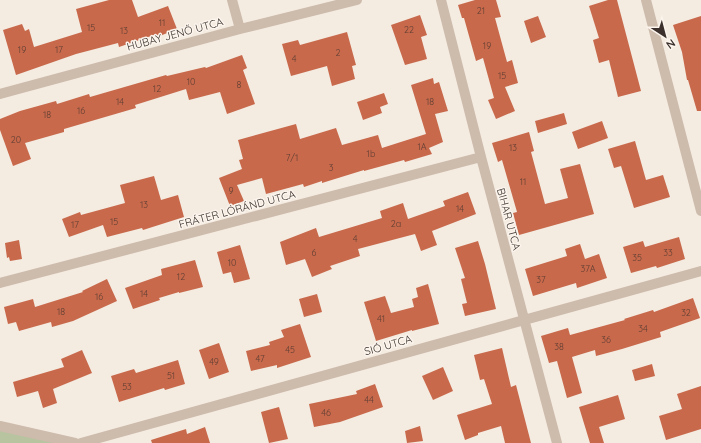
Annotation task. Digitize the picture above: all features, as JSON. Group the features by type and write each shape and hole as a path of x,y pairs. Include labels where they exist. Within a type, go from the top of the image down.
{"street":[{"path":"232,0 240,29"},
{"name":"HUBAY JENŐ UTCA","path":"0,94 240,29 357,0"},
{"name":"BIHAR UTCA","path":"441,0 557,443"},
{"path":"646,0 701,211"},
{"name":"FRÁTER LÓRÁND UTCA","path":"0,283 481,157"},
{"name":"SIÓ UTCA","path":"81,443 701,271"},
{"path":"0,426 60,441 75,443"}],"green space":[{"path":"0,426 59,443 0,443"}],"building":[{"path":"109,0 132,0 138,17 168,6 177,29 155,38 154,35 119,47 118,43 76,54 16,75 3,30 22,24 25,31 29,29 34,47 82,32 76,9"},
{"path":"475,0 496,0 501,17 495,18 507,62 512,60 518,83 505,87 515,111 496,119 488,100 494,98 483,58 476,61 464,18 462,18 458,5"},
{"path":"608,0 617,0 641,91 618,97 609,60 599,63 593,40 599,38 589,6"},
{"path":"420,15 427,35 421,37 427,59 405,65 391,25"},
{"path":"538,16 546,37 531,43 524,21"},
{"path":"701,16 701,111 697,111 687,80 682,52 673,25"},
{"path":"347,32 356,65 352,66 355,79 332,86 327,66 291,76 282,44 298,40 300,45"},
{"path":"242,55 247,68 243,70 255,104 227,114 220,92 189,100 186,89 135,105 136,108 64,129 64,132 25,143 31,159 13,166 0,130 0,119 20,111 56,101 57,104 89,94 90,97 166,75 206,68"},
{"path":"433,78 434,84 439,82 448,111 435,114 443,142 429,148 432,154 405,162 404,160 364,170 322,183 322,181 304,187 303,184 266,194 262,178 237,185 244,201 230,206 219,178 242,169 239,160 243,159 238,140 296,124 300,139 336,128 342,145 378,135 382,148 426,134 411,85"},
{"path":"384,93 388,104 380,107 382,113 363,120 357,102"},
{"path":"564,113 567,124 538,133 535,121"},
{"path":"602,121 608,138 578,149 572,132"},
{"path":"529,132 534,151 531,152 545,204 568,198 560,169 580,164 594,214 519,235 513,213 517,212 502,160 498,162 492,143"},
{"path":"635,141 646,180 663,175 670,197 634,208 621,166 614,168 608,149"},
{"path":"154,176 161,200 178,195 184,217 143,230 142,228 107,237 103,225 69,237 62,219 80,212 81,215 125,203 120,185"},
{"path":"468,192 476,214 432,231 437,245 421,251 415,234 358,249 360,256 330,266 332,269 312,277 305,259 286,265 280,242 316,228 319,237 382,218 380,211 403,203 408,219 445,206 443,201"},
{"path":"679,237 685,259 657,268 656,266 631,273 623,247 643,241 645,247"},
{"path":"19,240 22,259 10,261 9,257 7,258 5,243"},
{"path":"478,241 496,309 465,316 462,304 467,303 461,279 465,278 455,248"},
{"path":"580,244 585,259 599,254 607,278 577,288 576,283 533,296 525,269 567,256 565,249"},
{"path":"240,245 250,279 234,283 231,272 223,274 217,252"},
{"path":"195,260 203,287 159,298 160,300 133,309 125,288 162,275 161,269"},
{"path":"107,279 117,301 73,321 52,327 51,322 19,331 16,322 8,324 4,307 33,299 35,307 83,292 82,291"},
{"path":"428,284 439,324 412,330 376,341 364,302 385,296 391,313 414,307 412,299 418,297 416,288"},
{"path":"317,294 322,312 304,317 299,299"},
{"path":"693,298 700,318 660,332 661,337 622,349 596,356 595,350 572,357 582,393 567,398 557,361 549,363 541,336 568,328 570,335 625,320 624,319 653,310 654,312"},
{"path":"300,324 311,357 277,368 277,365 251,371 246,351 270,345 269,342 284,337 281,330"},
{"path":"219,343 229,372 209,379 199,350"},
{"path":"502,348 511,387 516,385 531,443 505,443 501,426 478,433 478,435 465,440 457,415 492,404 484,379 480,380 474,355"},
{"path":"82,350 92,373 53,389 57,403 43,408 38,391 17,397 13,382 64,367 61,359"},
{"path":"178,360 185,384 165,390 164,388 119,402 111,376 134,369 136,373"},
{"path":"652,364 655,376 635,381 632,370"},
{"path":"443,367 453,391 433,400 422,376"},
{"path":"375,384 383,407 340,422 314,427 309,404 357,394 356,391"},
{"path":"701,386 701,429 666,440 659,416 682,409 677,394"},
{"path":"618,395 625,419 599,427 604,443 590,443 579,407"},
{"path":"279,407 288,439 269,443 261,412"},
{"path":"420,426 423,441 407,443 405,431"},
{"path":"205,427 210,443 152,443 151,440 186,429 187,434"}]}
